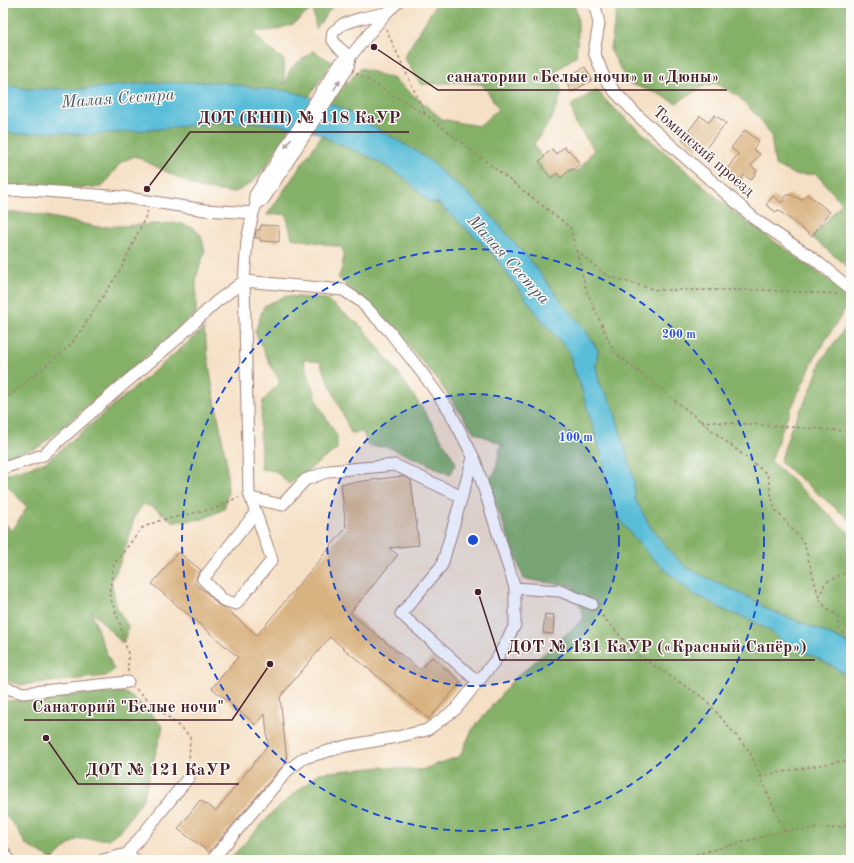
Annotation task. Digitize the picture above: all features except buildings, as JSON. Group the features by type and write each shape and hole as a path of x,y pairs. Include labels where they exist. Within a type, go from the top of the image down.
{"street":[{"path":"256,512 203,579 223,600 236,604 272,560 256,512 249,493 244,281 247,240 257,203 346,63 384,16 397,3"},
{"name":"Томинский проезд","path":"593,3 599,24 594,52 604,77 615,92 638,116 756,220 814,259 847,292"},
{"path":"346,63 332,39 333,32 343,24 349,22 362,18 384,16"},
{"path":"3,191 32,190 122,197 206,210 257,203"},
{"path":"3,468 43,455 178,338 216,302 244,281 343,290 360,301 389,331 449,410 473,458 516,588 515,625 498,657 456,709 427,730 346,746 304,758 288,770 212,860"},
{"path":"473,458 442,565 401,614 478,682"},
{"path":"251,498 282,504 305,480 329,471 395,465 462,497"},
{"path":"516,588 560,591 592,604"},
{"path":"3,687 23,693 128,682"},
{"path":"103,860 131,857 189,777"},
{"path":"3,850 9,860"}],"path":[{"path":"384,16 425,114"},
{"path":"346,63 425,114 570,227 587,292 614,352 767,474 774,508 804,543 819,598 827,609 838,616 838,626 844,633 851,635"},
{"path":"3,399 5,399 71,345 121,269 152,202"},
{"path":"576,250 606,276 656,290 847,292"},
{"path":"701,421 851,431"},
{"path":"189,777 190,736 128,682 128,654 120,624 109,594 114,564 142,528 158,521 217,508 236,498 251,498"},
{"path":"819,598 825,583 842,574 851,575"},
{"path":"592,604 636,654 705,699 750,752 784,831"},
{"path":"760,776 842,761 851,761"},
{"path":"675,860 784,831 851,826"}],"green space":[{"path":"3,3 341,3 334,4 316,29 313,8 293,24 275,30 253,32 268,48 284,60 284,85 291,68 313,51 332,62 267,165 253,182 234,193 199,188 135,156 121,162 102,187 40,188 3,185"},
{"path":"440,3 572,3 577,14 578,21 576,56 555,72 562,93 551,121 534,144 550,172 579,171 594,149 576,125 571,105 597,90 609,104 735,213 834,284 851,300 815,357 784,424 771,461 851,535 851,645 820,630 769,610 749,598 687,568 670,552 650,526 635,499 634,480 613,406 599,382 596,365 598,350 581,324 563,304 534,265 486,210 459,186 416,151 329,103 361,68 394,79 442,119 479,126 498,109 482,84 455,82 421,85 404,57 434,7"},
{"path":"618,3 851,3 851,270 812,237 842,203 816,174 795,175 775,165 771,136 760,119 738,96 715,83 704,86 676,103 659,94 628,83 610,49"},
{"path":"322,135 370,157 405,178 429,202 438,203 492,253 541,319 569,351 603,460 606,478 636,540 650,556 695,595 726,611 751,620 772,632 786,645 809,654 836,668 851,679 851,860 229,860 275,810 319,773 381,767 421,770 460,756 472,730 513,680 584,618 573,586 524,579 488,483 495,472 501,444 474,432 437,379 393,328 338,278 342,268 344,254 341,247 292,238 286,214 267,215"},
{"path":"3,212 32,213 98,227 178,223 192,227 201,235 205,251 196,277 196,314 39,447 3,459"},
{"path":"285,296 326,299 362,327 399,374 428,417 456,463 450,475 388,447 368,446 363,432 351,433 320,362 303,359 319,406 337,436 337,449 289,484 275,471 261,469 260,428 263,401 280,382 255,332 264,306"},
{"path":"851,320 851,521 780,462 791,428 810,392 821,361"},
{"path":"204,329 212,384 226,459 228,492 224,509 203,519 174,522 153,507 143,504 134,518 120,563 111,581 117,608 128,626 126,636 122,643 91,610 101,640 114,670 106,676 21,685 3,680 3,521 12,531 27,507 3,481 3,475 46,462"},
{"path":"124,692 145,707 163,727 143,799 122,829 108,839 78,839 65,848 53,860 26,845 15,826 3,813 3,701"}],"water":[{"name":"Малая Сестра","path":"218,82 263,89 290,91 329,103 347,111 416,151 432,162 486,210 534,265 563,304 581,324 598,350 596,365 599,382 613,406 634,480 635,499 650,526 670,552 687,568 750,598 769,610 820,630 851,645 851,679 836,668 809,654 786,645 772,632 751,620 726,611 695,595 650,556 623,524 612,502 603,460 569,351 541,319 492,253 438,203 429,202 405,178 370,157 315,132 254,122 208,123 160,129 86,135 50,132 18,134 3,131 3,85 28,89 86,89 146,83"}],"place":[{"name":"санатории «Белые ночи» и «Дюны»","path":"374,47"},
{"name":"ДОТ (КНП) № 118 КаУР","path":"147,189"},
{"name":"ДОТ № 131 КаУР («Красный Сапёр»)","path":"478,592"},
{"name":"Санаторий \"Белые ночи\"","path":"270,664"},
{"name":"ДОТ № 121 КаУР","path":"46,738"}]}
